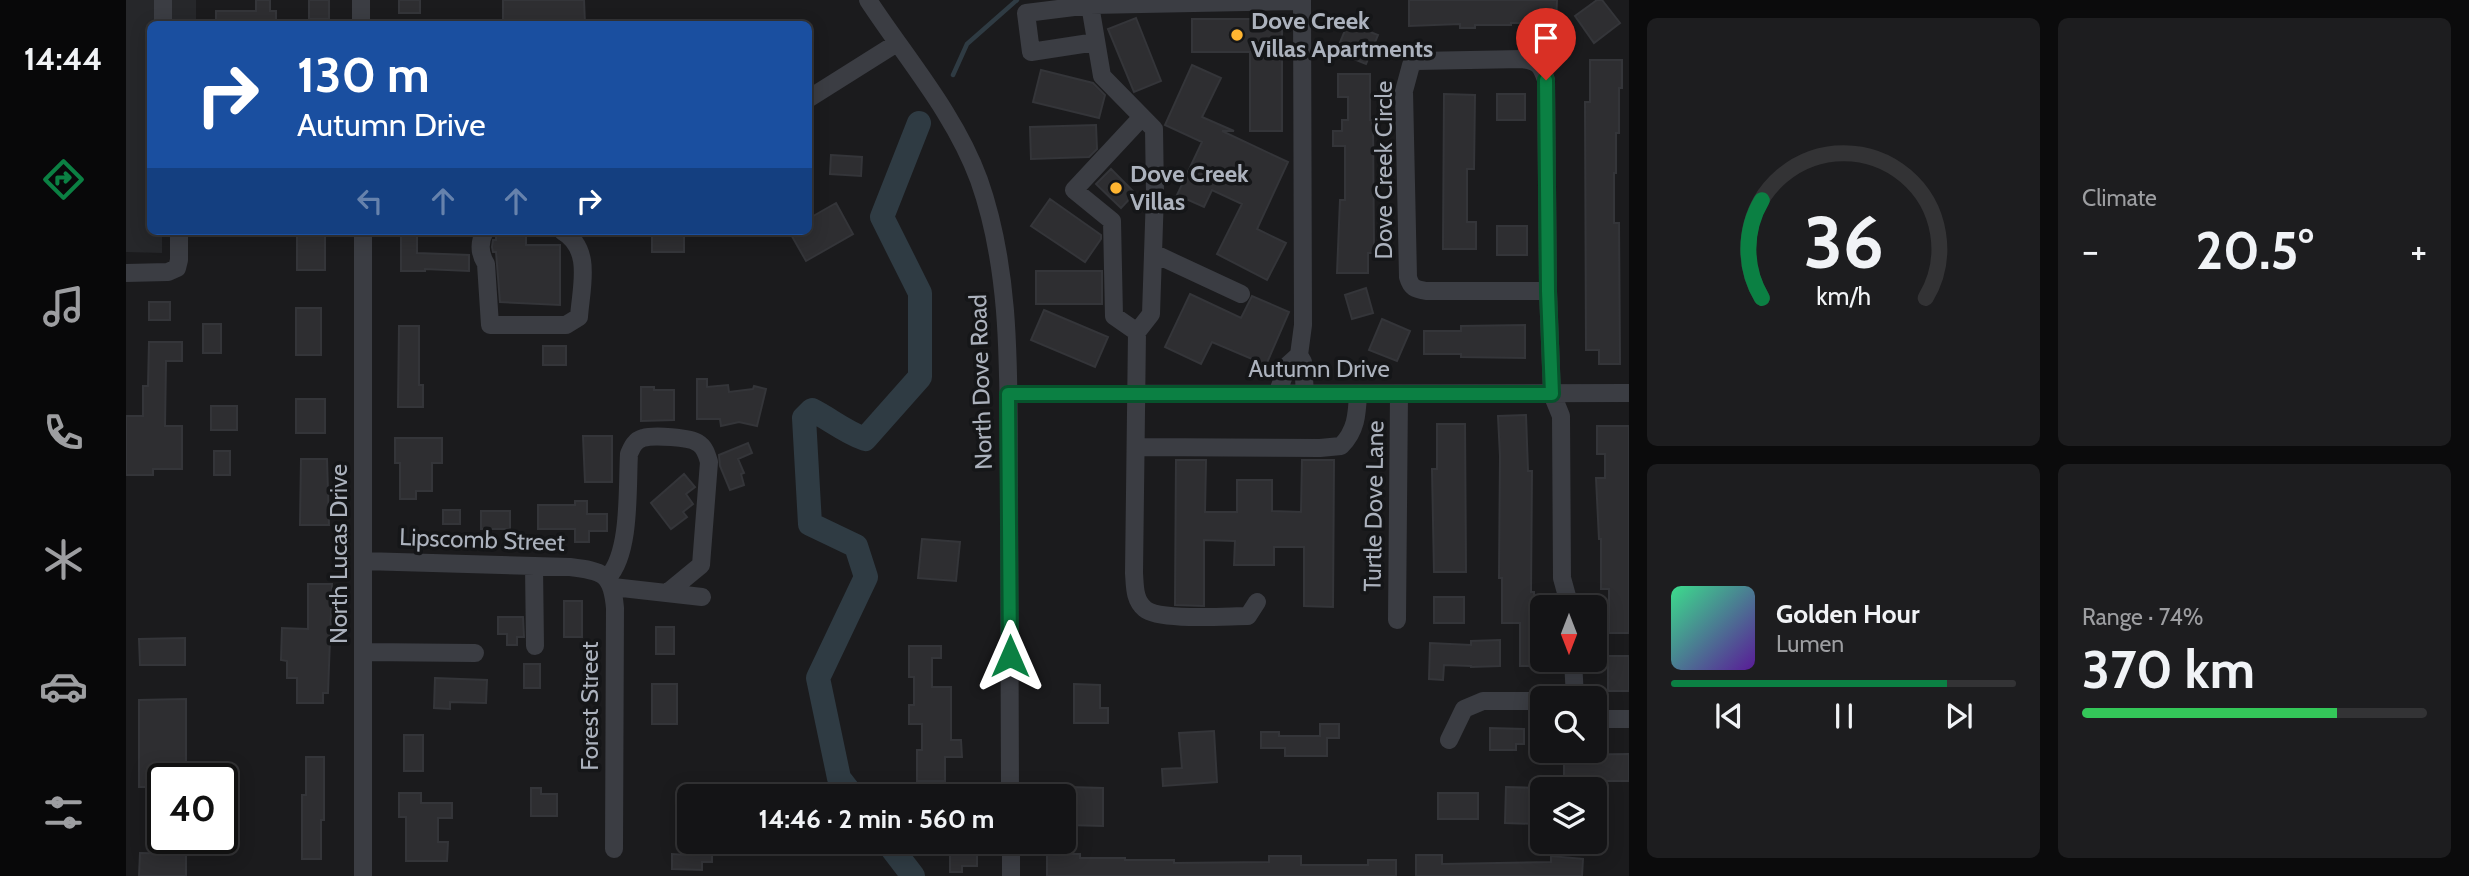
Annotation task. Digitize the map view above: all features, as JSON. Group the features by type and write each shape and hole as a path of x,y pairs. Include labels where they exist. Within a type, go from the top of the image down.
{"street":[{"path":"163,0 163,21"},
{"path":"361,0 361,21"},
{"name":"North Dove Road","path":"868,0 956,131 978,177 1002,281 1008,394 1010,784"},
{"path":"1096,42 1031,51 1026,13 1090,5 1302,1 1303,325 1299,355 1303,362 1306,394"},
{"path":"1090,5 1102,76 1154,129 1151,314 1137,332 1136,597 1145,609 1159,616 1248,616 1257,602"},
{"path":"812,96 897,43"},
{"name":"Dove Creek Circle","path":"1548,291 1426,291 1410,285 1404,91 1410,65 1417,61 1433,59 1522,59 1535,61 1541,66 1546,80 1552,394 1561,416 1562,578 1567,595"},
{"path":"1137,332 1114,316 1112,221 1074,190 1142,117"},
{"path":"126,273 168,272 177,268 178,235"},
{"name":"North Lucas Drive","path":"363,235 363,876"},
{"path":"483,235 481,256 486,264 489,325 566,325 579,317 583,255 569,235"},
{"path":"1153,253 1241,294"},
{"path":"1277,394 1288,365 1299,355"},
{"name":"Autumn Drive","path":"1008,394 1629,393"},
{"path":"1137,447 1341,446 1351,436 1356,421 1358,394"},
{"name":"Turtle Dove Lane","path":"1397,620 1399,394"},
{"path":"606,579 615,570 624,542 629,454 634,444 642,438 691,440 705,450 709,462 701,565 667,593"},
{"name":"Lipscomb Street","path":"363,561 570,567 606,579 667,593 702,597"},
{"path":"534,566 535,646"},
{"name":"Forest Street","path":"606,579 615,608 614,849"},
{"path":"363,652 475,653"},
{"path":"1450,740 1464,709 1483,701 1530,701"},
{"path":"1607,719 1629,719"},
{"path":"1011,854 1011,876"}],"shaded area":[{"path":"126,0 196,0 196,21 147,21 147,235 162,235 162,253 126,252"}],"building":[{"path":"256,0 270,0 270,11 276,11 276,21 216,21 216,11 256,11"},
{"path":"309,0 329,0 329,19 309,19"},
{"path":"399,0 420,0 420,13 399,13"},
{"path":"503,0 584,0 585,21 503,21"},
{"path":"1409,0 1557,0 1556,23 1475,25 1475,28 1460,28 1460,24 1409,26"},
{"path":"1597,0 1602,0 1620,23 1594,43 1575,16"},
{"path":"1136,18 1161,81 1134,92 1108,29"},
{"path":"1192,19 1282,19 1282,131 1250,131 1250,52 1192,52"},
{"path":"1348,23 1378,35 1366,64 1336,52"},
{"path":"1590,60 1622,60 1619,133 1616,133 1614,173 1614,223 1619,223 1620,364 1599,364 1599,350 1586,350 1585,102 1590,102"},
{"path":"1192,65 1221,78 1202,117 1234,131 1222,131 1288,162 1257,229 1286,243 1267,280 1217,254 1242,204 1212,190 1204,207 1177,195 1202,142 1165,125"},
{"path":"1041,70 1093,83 1105,95 1099,118 1033,102"},
{"path":"1338,74 1370,74 1374,253 1368,253 1368,273 1337,273 1340,200 1345,200 1345,146 1333,146 1333,131 1342,131 1342,120 1348,120 1348,97 1338,97"},
{"path":"1444,94 1475,95 1474,169 1467,169 1467,222 1476,222 1476,249 1443,249"},
{"path":"1497,94 1525,94 1525,120 1497,120"},
{"path":"1096,125 1097,149 1089,157 1031,159 1030,127"},
{"path":"831,155 862,157 861,176 830,174"},
{"name":"Dove Creek Villas","path":"1111,169 1135,193 1121,208 1096,184"},
{"path":"1050,199 1101,235 1085,262 1031,226"},
{"path":"836,203 853,234 806,261 791,235 812,235 812,217"},
{"path":"1497,226 1527,226 1527,255 1497,255"},
{"path":"297,235 325,235 325,270 297,270"},
{"path":"401,235 417,235 417,253 469,255 469,271 401,271"},
{"path":"496,235 526,235 526,245 560,245 560,305 500,302 496,252 493,252 492,247 493,240 496,240"},
{"path":"652,235 684,235 684,252 652,252"},
{"path":"1036,271 1102,271 1102,304 1036,304"},
{"path":"1366,288 1373,313 1352,319 1345,295"},
{"path":"1190,294 1241,318 1252,296 1289,312 1266,365 1212,342 1201,364 1165,347"},
{"path":"149,302 170,302 170,320 149,320"},
{"path":"296,308 321,308 321,355 296,355"},
{"path":"1044,310 1108,337 1095,367 1031,340"},
{"path":"1382,319 1410,331 1397,361 1369,350"},
{"path":"203,324 221,324 221,353 203,353"},
{"path":"1525,325 1525,358 1424,354 1424,331 1461,331 1461,326"},
{"path":"399,326 419,326 419,385 423,385 423,407 398,407"},
{"path":"149,342 182,342 182,361 166,361 165,426 182,426 182,469 153,469 153,475 126,475 126,416 143,416 143,386 148,386"},
{"path":"543,346 566,346 566,365 543,365"},
{"path":"697,379 707,379 707,387 728,385 729,392 753,389 754,386 766,389 757,426 739,422 721,426 720,419 697,419"},
{"path":"641,387 674,390 674,420 641,421"},
{"path":"296,399 325,399 325,433 296,433"},
{"path":"211,406 237,406 237,430 211,430"},
{"path":"1526,415 1528,471 1532,471 1531,592 1534,592 1534,595 1530,595 1530,666 1520,666 1520,623 1502,623 1502,578 1499,578 1498,416"},
{"path":"1437,424 1465,424 1466,572 1434,572 1432,469 1437,469"},
{"path":"1597,426 1629,426 1629,633 1609,633 1609,589 1601,589 1601,539 1596,478 1605,478 1605,454 1597,454"},
{"path":"583,436 612,436 612,482 585,482"},
{"path":"395,438 442,438 442,463 432,463 432,491 416,491 416,499 400,499 400,463 395,463"},
{"path":"748,443 752,453 738,459 744,473 741,474 744,485 730,490 720,466 719,455"},
{"path":"214,451 230,451 230,475 214,475"},
{"path":"301,459 327,459 329,525 300,525"},
{"path":"1176,460 1206,460 1205,512 1237,512 1237,480 1272,480 1272,511 1301,512 1302,460 1334,460 1333,607 1304,606 1304,547 1274,547 1274,565 1234,565 1235,541 1204,540 1204,606 1175,605"},
{"path":"684,474 695,487 686,494 693,504 683,512 687,517 671,529 651,503"},
{"path":"575,501 587,501 587,514 607,514 607,531 589,531 589,542 575,542 575,529 538,529 538,505 575,505"},
{"path":"443,510 460,510 460,524 443,524"},
{"path":"481,511 510,511 510,529 481,529"},
{"path":"922,539 960,542 956,581 918,578"},
{"path":"308,584 332,584 328,693 323,693 323,703 297,703 297,678 287,678 287,661 281,660 282,628 308,629"},
{"path":"1434,597 1464,597 1464,623 1434,623"},
{"path":"564,601 582,601 582,637 564,637"},
{"path":"498,617 523,617 524,637 517,637 517,645 507,645 507,634 498,634"},
{"path":"656,627 674,627 674,654 656,654"},
{"path":"185,638 185,665 140,665 139,639"},
{"path":"1500,640 1500,666 1444,665 1443,680 1429,679 1430,643 1471,645 1471,641"},
{"path":"909,646 941,646 941,658 932,658 932,687 951,687 951,740 961,740 962,757 945,757 945,781 917,781 917,750 922,750 922,724 909,724 909,705 914,705 914,677 909,677"},
{"path":"1608,656 1629,656 1629,691 1608,691"},
{"path":"524,664 540,664 540,688 524,688"},
{"path":"435,678 487,680 486,703 450,702 450,709 434,708"},
{"path":"652,684 677,684 677,724 652,724"},
{"path":"1074,684 1100,685 1100,708 1108,708 1108,723 1074,723"},
{"path":"186,699 186,763 147,763 147,787 139,787 139,700"},
{"path":"1320,724 1339,724 1339,738 1327,738 1327,756 1285,756 1285,748 1261,748 1261,732 1279,732 1279,736 1320,736"},
{"path":"1490,728 1524,729 1524,744 1516,744 1516,750 1490,750"},
{"path":"1214,731 1217,782 1163,786 1162,769 1182,768 1179,733"},
{"path":"404,735 423,735 423,771 404,771"},
{"path":"1607,754 1629,754 1629,781 1607,781 1607,777 1564,777 1564,763 1607,763"},
{"path":"306,757 324,757 321,859 302,859 302,795 306,795"},
{"path":"1076,787 1103,788 1103,826 1076,825"},
{"path":"1506,787 1530,788 1530,824 1505,823"},
{"path":"531,788 541,788 541,794 557,794 557,816 531,816"},
{"path":"399,793 421,793 421,803 452,803 452,818 438,818 438,842 448,842 447,861 406,861 406,817 399,817"},
{"path":"1438,793 1478,793 1478,819 1438,819"},
{"path":"140,853 186,854 186,876 139,876"},
{"path":"672,854 712,854 712,862 702,862 702,870 672,869"},
{"path":"950,854 977,854 977,866 962,866 962,872 950,872"},
{"path":"1047,854 1080,854 1080,858 1174,860 1174,863 1269,862 1269,856 1301,856 1301,865 1368,865 1368,860 1396,860 1396,876 1047,876"},
{"path":"1416,855 1442,855 1442,864 1551,862 1551,856 1583,859 1582,876 1416,876"}],"waterway":[{"path":"953,75 967,44 1017,0"},
{"path":"844,784 839,778 818,678 866,577 856,546 810,524 804,418 812,410 865,439 920,377 920,293 882,217 919,123"},
{"path":"896,854 913,876"}],"place":[{"name":"Dove Creek Villas Apartments","path":"1237,35"},
{"name":"Dove Creek Villas","path":"1116,188"}],"route":[{"path":"1010,656 1008,394 1552,394 1546,80"}]}
